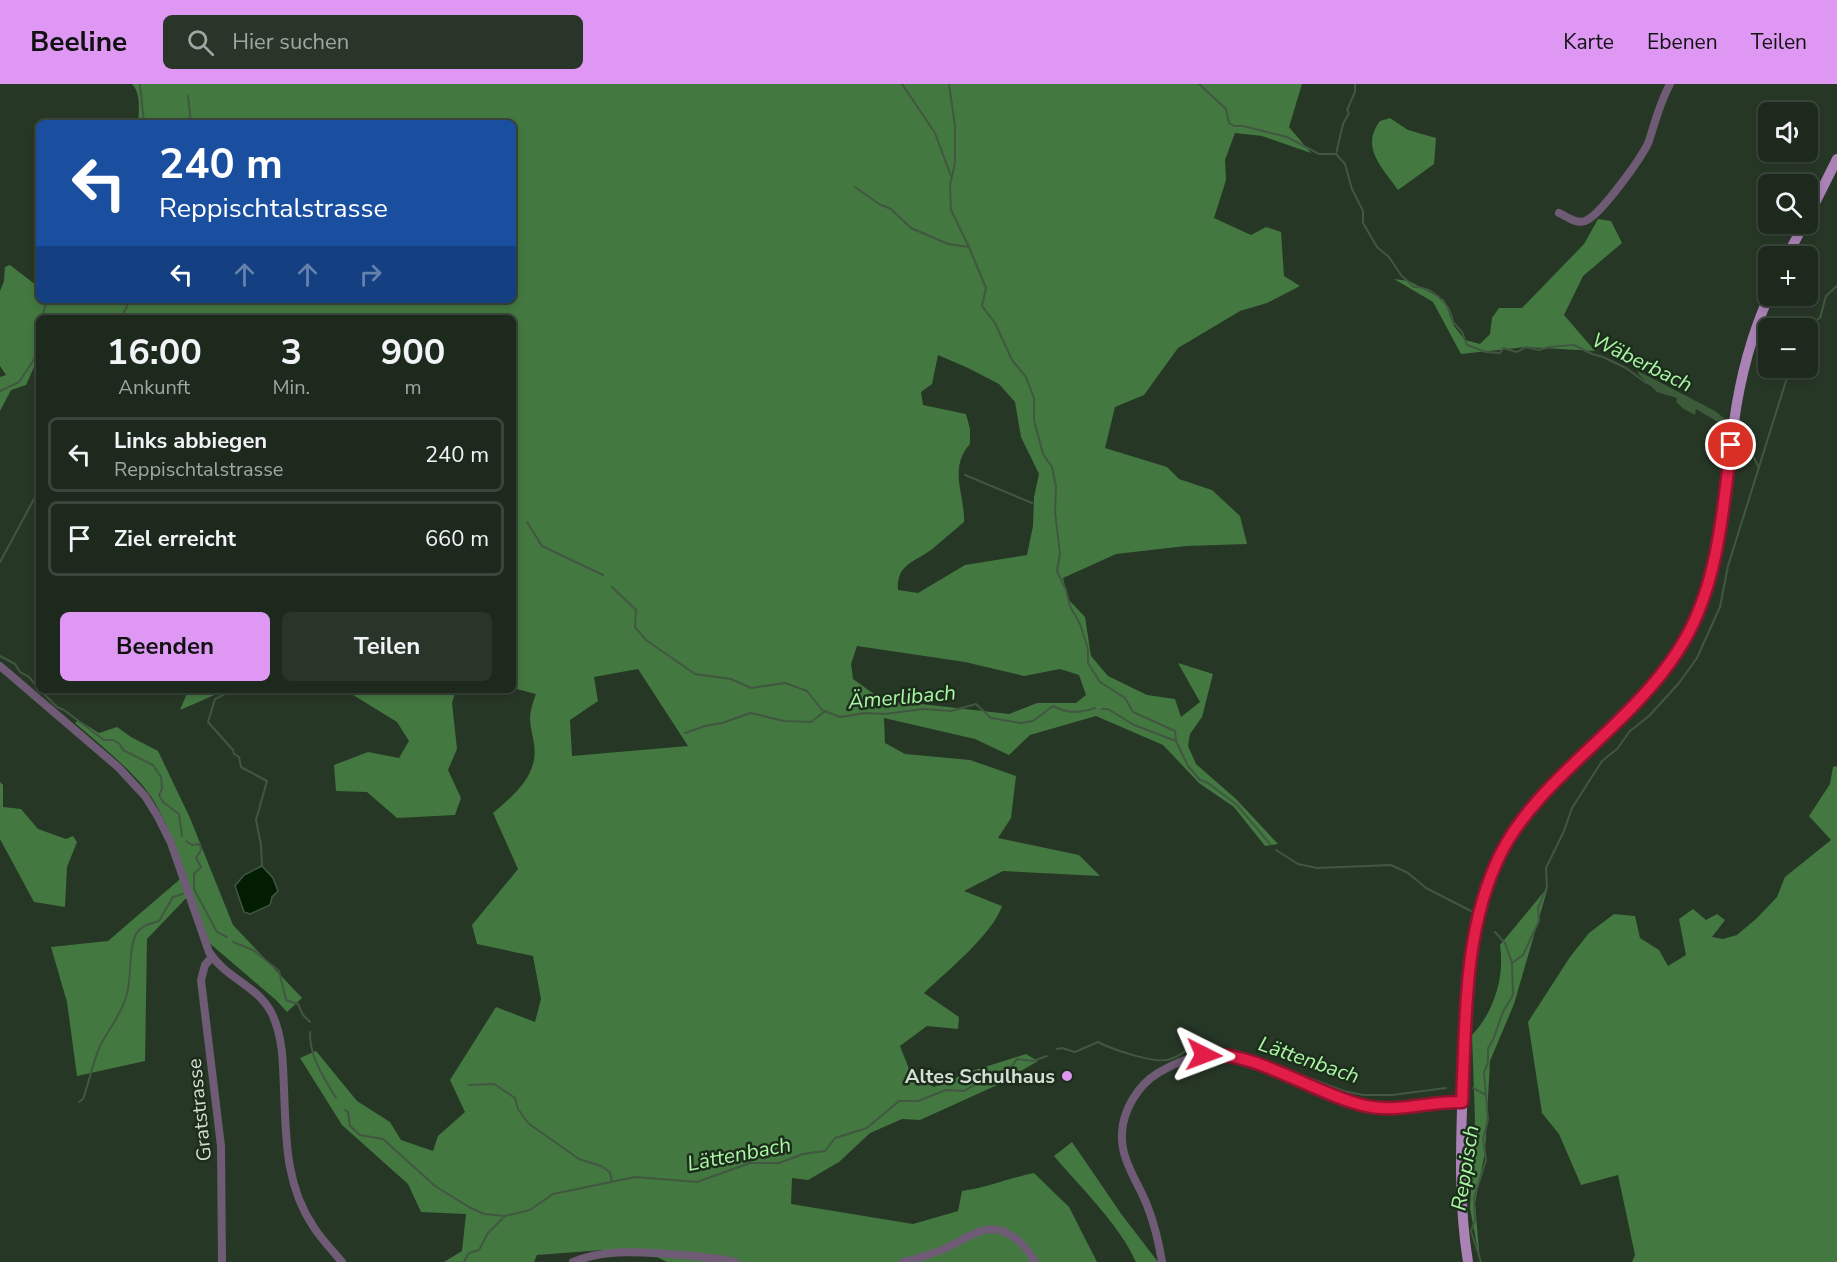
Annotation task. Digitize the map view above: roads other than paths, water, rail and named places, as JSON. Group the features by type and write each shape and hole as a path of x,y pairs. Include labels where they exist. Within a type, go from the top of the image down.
{"main road":[{"path":"1818,197 1837,159"},
{"path":"1468,1262 1460,1194 1466,1014 1478,920 1487,886 1502,853 1524,819 1562,776 1647,691 1672,660 1690,630 1699,610 1717,549 1734,423 1746,361 1764,306"}],"street":[{"path":"1559,213 1572,220 1585,221 1597,213 1648,142 1670,84"},
{"path":"0,666 118,767 146,796 158,816 171,843 204,941 212,957 260,996 273,1017 281,1044 287,1149 292,1180 301,1205 312,1225 342,1262"},
{"name":"Gratstrasse","path":"212,957 205,965 201,980 222,1146 222,1262"},
{"path":"1162,1262 1147,1206 1124,1154 1122,1133 1128,1108 1135,1096 1154,1076 1170,1066 1198,1056 1228,1055 1367,1106 1397,1108 1446,1101 1462,1102"},
{"path":"903,1262 939,1251 989,1228 1007,1233 1022,1243 1035,1262"},
{"path":"573,1262 601,1253 624,1252 700,1256 735,1262"}],"waterway":[{"path":"140,84 144,120"},
{"path":"902,84 935,133 951,176"},
{"path":"949,84 955,126 955,163 950,185 951,210 986,288 982,306 995,323 1012,360 1026,377 1034,398 1034,420 1043,454 1052,467 1056,487 1055,512 1060,554 1057,571 1066,590 1070,606 1080,624 1088,649 1088,663 1100,682 1125,698 1133,712 1175,731 1176,741"},
{"path":"1199,84 1226,109 1229,123 1234,126 1243,126 1287,137 1319,154 1335,154"},
{"name":"Wäberbach","path":"1355,84 1355,92 1347,110 1349,113 1343,124 1336,154 1345,164 1352,189 1363,211 1363,223 1377,247 1389,257 1401,275 1414,287 1420,287 1439,297 1448,309 1453,322 1462,332 1467,345 1486,352 1500,353 1503,348 1517,352 1526,347 1539,350 1574,345 1626,368 1645,382 1694,403 1703,412 1719,418 1722,422"},
{"path":"188,96 191,120"},
{"path":"855,187 879,204 891,209 911,228 948,244 969,247"},
{"name":"Reppisch","path":"1818,319 1826,296 1837,286"},
{"path":"43,315 46,303"},
{"path":"122,315 128,304"},
{"path":"0,391 19,382 36,354"},
{"name":"Reppisch","path":"1481,1262 1471,1231 1475,1220 1474,1198 1486,1160 1483,1139 1488,1120 1484,1072 1488,1063 1488,1048 1513,995 1512,963 1523,955 1539,921 1538,908 1547,887 1546,868 1564,831 1572,808 1602,761 1617,749 1630,731 1649,716 1679,683 1697,658 1720,607 1728,566 1787,378"},
{"name":"Wäberbach","path":"1739,436 1747,443 1759,468"},
{"path":"965,475 1032,503"},
{"path":"0,562 34,499"},
{"path":"527,522 542,546 603,575"},
{"name":"Ämerlibach","path":"612,587 636,610 635,627 646,640 695,674 731,679 751,688 785,683 807,691 822,710 840,717 923,709 951,711 976,704 991,718 1021,723 1033,721 1053,706 1074,712 1095,708"},
{"name":"Lättenbach","path":"0,656 15,664 20,672 29,677 36,685"},
{"name":"Lättenbach","path":"43,693 57,707 104,740 113,740 120,744 123,750 153,765 161,777 162,789 159,795 163,802 179,814 182,836"},
{"path":"225,694 215,699 208,722 239,757 241,767 267,781 256,820 262,866"},
{"name":"Ämerlibach","path":"1102,709 1108,709 1134,725 1176,741 1188,766 1200,780 1208,783 1237,805 1270,844"},
{"path":"685,733 751,713 784,721 811,722 824,712"},
{"name":"Lättenbach","path":"186,841 192,845 200,844 201,850 196,858 201,867 194,874 194,889 217,932 227,937"},
{"name":"Ämerlibach","path":"1276,850 1298,864 1317,868 1391,865 1408,873 1426,888 1471,911"},
{"path":"79,1102 83,1099 100,1046 124,1004 136,934 143,927 159,921 173,897 183,894"},
{"name":"Ämerlibach","path":"1495,932 1505,943 1512,963"},
{"name":"Lättenbach","path":"233,942 253,950 279,971 286,1000 298,1004 303,1015 310,1022"},
{"name":"Lättenbach","path":"310,1032 315,1058 336,1098"},
{"name":"Lättenbach","path":"1057,1049 1062,1048 1075,1052 1098,1042 1134,1055 1164,1060 1178,1056 1194,1046 1215,1046"},
{"name":"Lättenbach","path":"1235,1050 1344,1091 1363,1095 1392,1095 1446,1088"},
{"name":"Lättenbach","path":"345,1110 348,1112 350,1126 360,1135 383,1139 435,1186 484,1214 505,1216 530,1210 553,1194 635,1177 697,1182 750,1163 779,1163 803,1154 825,1151 835,1138 867,1128 899,1101 918,1101 946,1090 964,1091 978,1083 988,1084 1005,1076 1017,1059 1033,1061 1047,1056"},
{"path":"469,1085 494,1084 515,1098 518,1109 528,1123 579,1159 601,1166 610,1172 612,1182"},
{"name":"Lättenbach","path":"1473,1088 1486,1095"},
{"path":"464,1262 469,1253 479,1250 488,1233 504,1217"}],"place":[{"name":"Altes Schulhaus","path":"1067,1076"}]}
